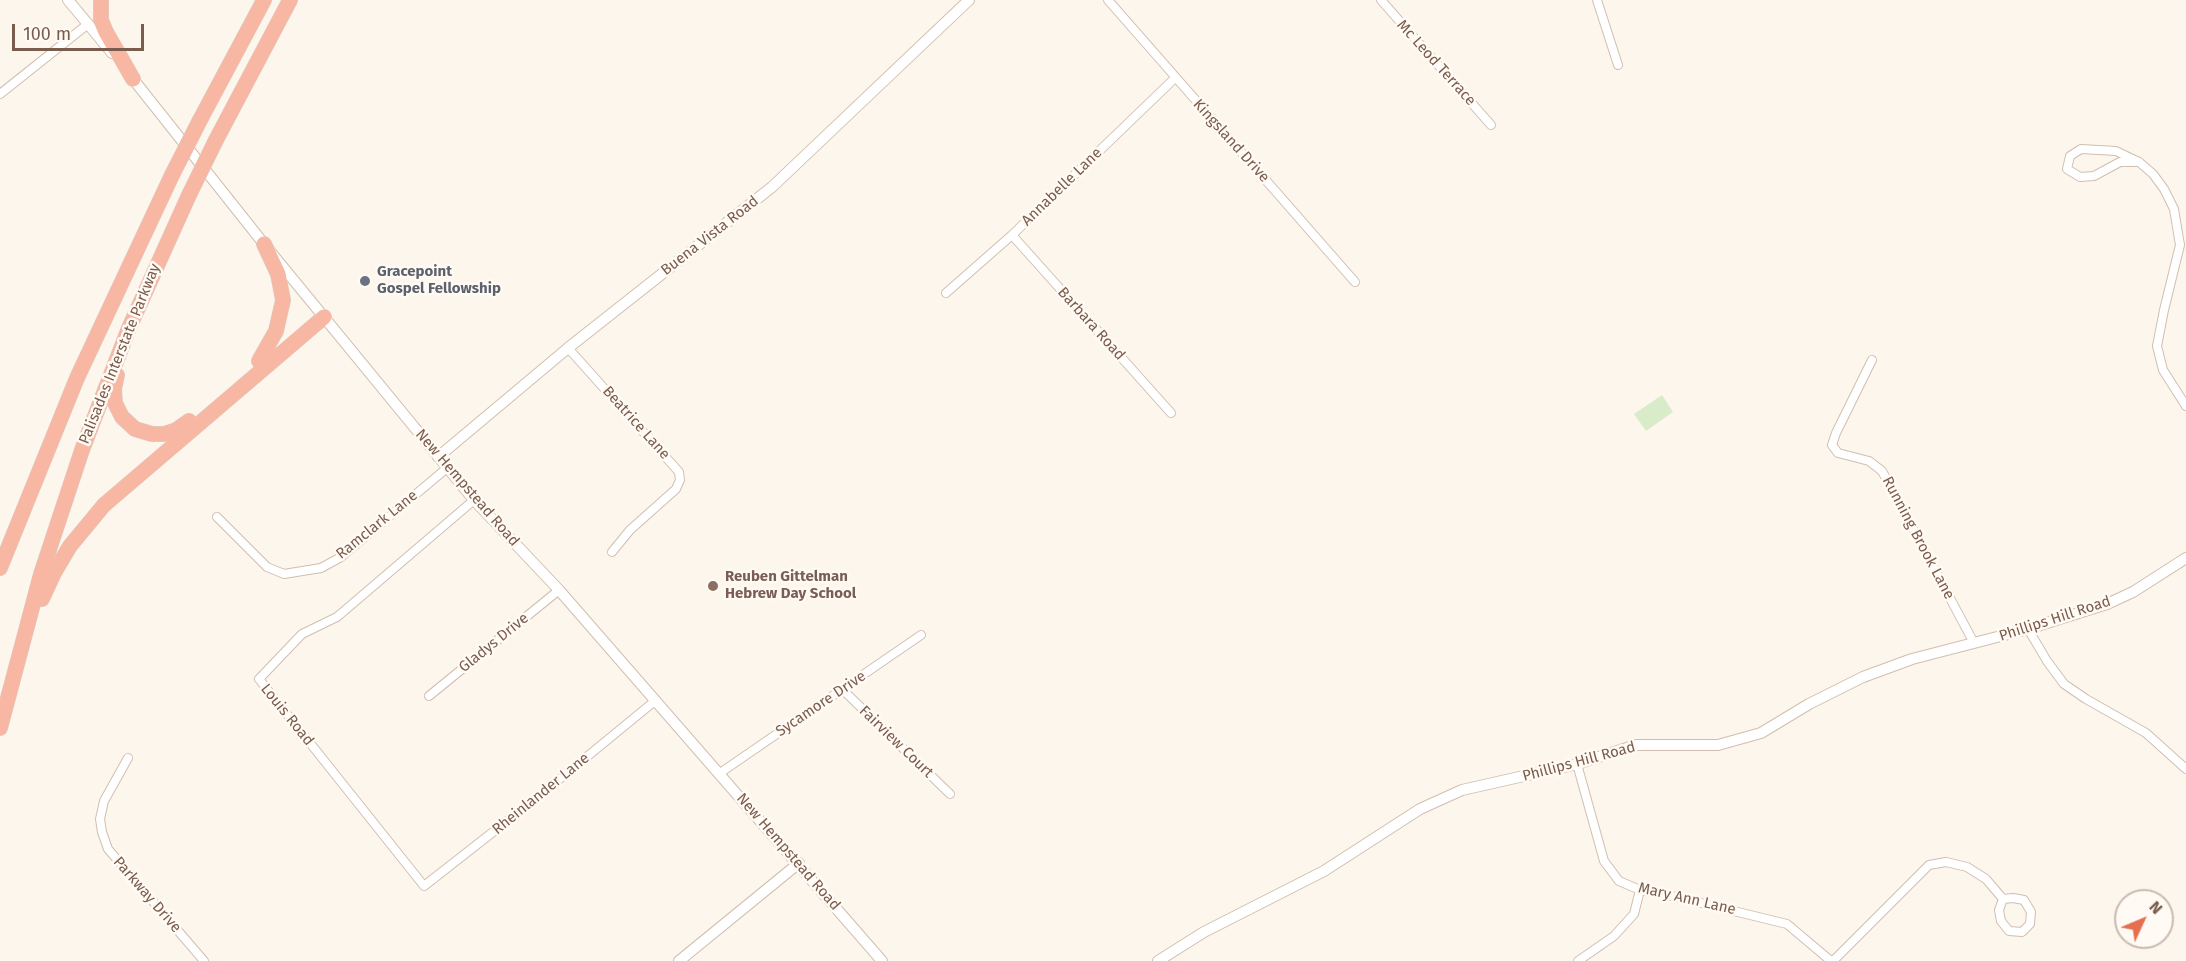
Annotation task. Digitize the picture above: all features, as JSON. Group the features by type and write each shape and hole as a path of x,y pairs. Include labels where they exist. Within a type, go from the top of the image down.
{"highway":[{"path":"101,0 101,20 106,32 134,79"},
{"path":"212,97 258,0"},
{"name":"Palisades Interstate Parkway","path":"0,568 73,388 118,288 172,175 264,0"},
{"name":"Palisades Interstate Parkway","path":"0,728 32,606 71,481 104,388 154,268 216,140 290,0"},
{"path":"259,361 276,331 283,300 281,281 264,244"},
{"path":"154,268 115,384 115,403 126,422 135,429 152,434 164,434 176,430 259,361 322,314"},
{"path":"6,701 44,593 64,555 82,529 119,491 322,314"}],"street":[{"name":"New Hempstead Road","path":"68,0 474,500 559,590 882,961"},
{"name":"Buena Vista Road","path":"438,457 568,348 772,187 969,0"},
{"name":"Kingsland Drive","path":"1108,0 1355,282"},
{"name":"Mc Leod Terrace","path":"1381,0 1491,125"},
{"path":"1597,0 1618,65"},
{"path":"0,94 88,24"},
{"name":"Annabelle Lane","path":"946,293 1012,234 1175,78"},
{"path":"2139,162 2120,162 2094,176 2080,177 2067,169 2070,156 2081,149 2116,151 2139,162 2153,174 2164,189 2174,209 2180,244 2157,346 2163,370 2186,406"},
{"name":"Barbara Road","path":"1012,234 1171,413"},
{"name":"Beatrice Lane","path":"568,348 679,471 680,480 676,489 630,530 612,552"},
{"name":"Running Brook Lane","path":"1872,360 1832,444 1838,453 1869,461 1882,471 1974,643"},
{"name":"Ramclark Lane","path":"217,517 267,567 284,574 321,568 341,557 447,468"},
{"name":"Louis Road","path":"424,886 259,679 302,634 337,617 474,500"},
{"name":"Phillips Hill Road","path":"1158,961 1204,932 1324,871 1420,810 1462,790 1577,764 1636,746 1718,745 1761,733 1809,704 1863,677 1912,659 2028,629 2116,600 2133,592 2186,558"},
{"name":"Gladys Drive","path":"429,696 559,590"},
{"path":"2028,629 2064,684 2146,733 2186,769"},
{"name":"Sycamore Drive","path":"720,773 921,635"},
{"name":"Fairview Court","path":"843,690 950,794"},
{"name":"Rheinlander Lane","path":"424,886 656,700"},
{"name":"Parkway Drive","path":"128,758 104,801 100,819 108,849 204,961"},
{"name":"Mary Ann Lane","path":"1577,764 1604,861 1619,881 1640,890 1787,924 1832,961"},
{"path":"1832,961 1929,865 1946,862 1967,867 1986,879 2003,899"},
{"path":"679,961 799,863"},
{"path":"1578,961 1614,936 1634,914 1640,890"},
{"path":"2003,899 2024,900 2031,912 2030,924 2022,932 2009,931 2001,921 1999,910 2003,899"}],"green space":[{"path":"1662,395 1673,412 1646,431 1634,414"}],"place":[{"name":"Gracepoint Gospel Fellowship","path":"365,281"},
{"name":"Reuben Gittelman Hebrew Day School","path":"713,586"}]}
